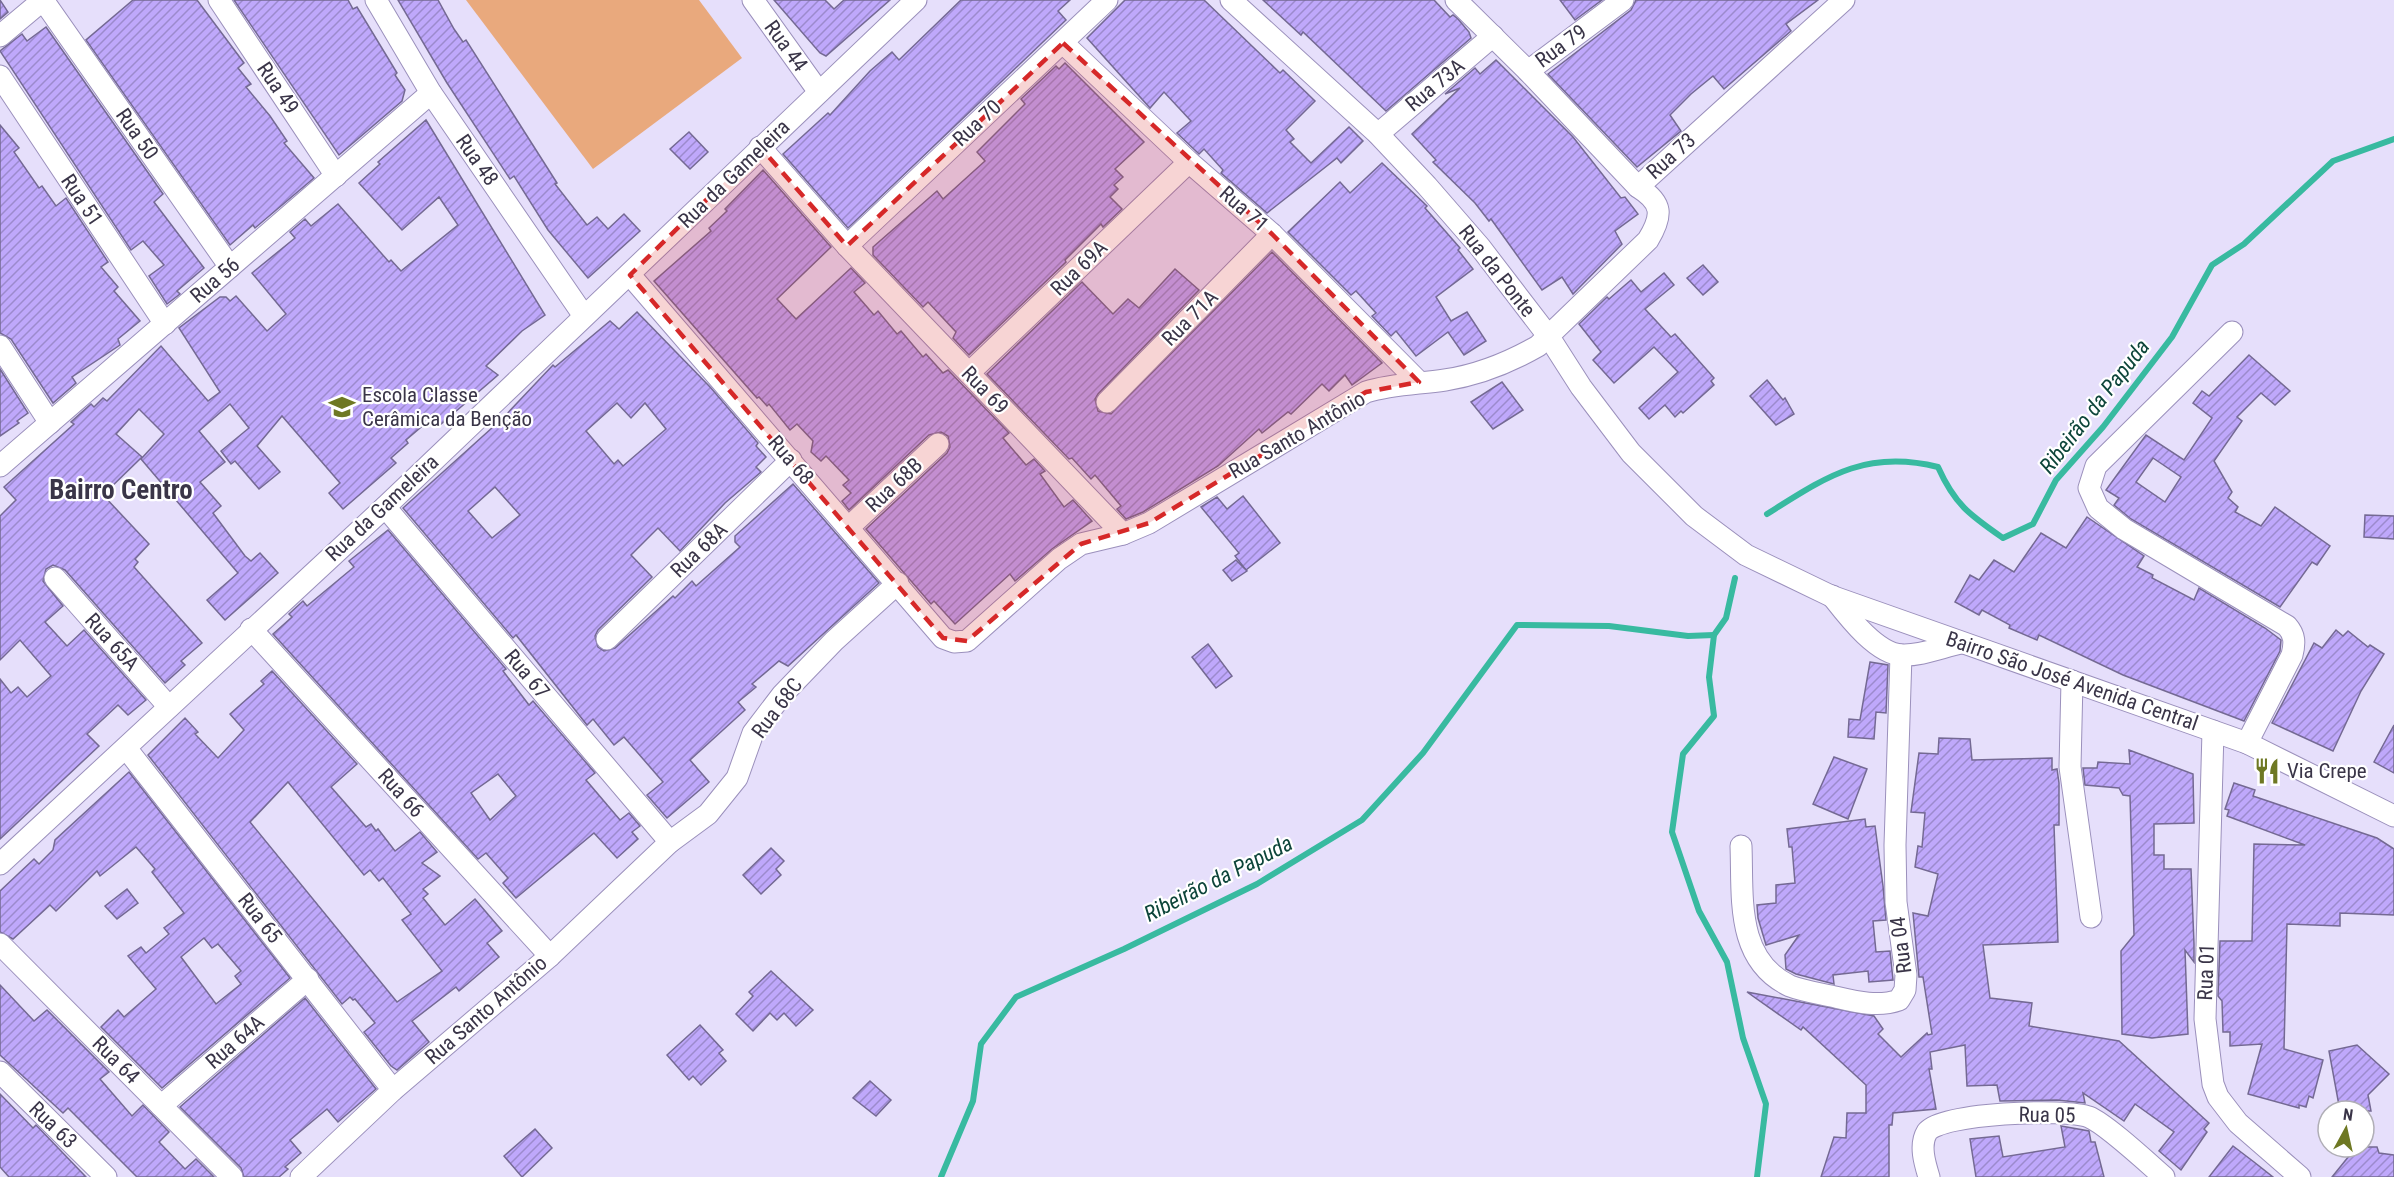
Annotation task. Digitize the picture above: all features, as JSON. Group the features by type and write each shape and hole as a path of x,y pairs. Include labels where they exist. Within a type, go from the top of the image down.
{"street":[{"path":"0,36 43,0"},
{"name":"Rua 50","path":"43,0 230,267"},
{"name":"Rua 49","path":"219,0 336,176"},
{"name":"Rua 48","path":"376,0 430,93 584,316"},
{"name":"Rua 44","path":"753,0 819,92"},
{"name":"Rua da Gameleira","path":"0,864 385,507 916,0"},
{"name":"Rua 70","path":"847,246 1107,0"},
{"name":"Rua da Ponte","path":"1231,0 1378,134 1480,247 1549,337 1581,387 1631,453 1694,516 1746,555"},
{"name":"Rua 73","path":"1456,0 1528,71 1638,187 1844,0"},
{"name":"Rua 79","path":"1528,71 1623,0"},
{"name":"Rua 73A","path":"1378,134 1493,36"},
{"name":"Rua 71","path":"1063,43 1189,162 1272,234 1419,382"},
{"name":"Rua 51","path":"0,76 165,324"},
{"name":"Rua 56","path":"0,466 430,93"},
{"name":"Rua 69","path":"760,147 847,246 1123,534"},
{"name":"Rua 69A","path":"969,374 1189,162"},
{"name":"Rua Santo Antônio","path":"954,642 967,641 978,633 1059,558 1081,544 1123,534 1176,508 1366,393 1387,386 1445,380 1497,365 1523,354 1549,337 1636,253 1655,228 1659,210 1656,202 1638,187"},
{"name":"Rua 71A","path":"1107,402 1272,234"},
{"name":"Rua 68","path":"630,275 898,583 943,638 954,642"},
{"path":"2232,332 2096,466 2089,480 2090,495 2107,517 2166,556 2292,631 2295,643 2292,655 2247,743"},
{"path":"0,346 51,423"},
{"name":"Rua 68B","path":"849,527 938,444"},
{"name":"Rua 68A","path":"607,639 791,460"},
{"name":"Rua 67","path":"385,507 670,842"},
{"name":"Bairro São José Avenida Central","path":"1746,555 1831,596 2247,743 2394,816"},
{"name":"Rua 65A","path":"55,578 169,706"},
{"name":"Rua 68C","path":"670,842 708,814 737,778 753,733 782,695 834,641 898,583"},
{"path":"1831,596 1876,644 1885,650 1901,655 1917,654 1962,642"},
{"name":"Rua 66","path":"251,629 550,956"},
{"name":"Rua 04","path":"1741,846 1745,930 1758,960 1790,986 1803,990 1879,1004 1899,1000 1905,990 1906,975 1896,902 1895,845 1901,655"},
{"path":"2072,681 2070,768 2091,917"},
{"name":"Rua 01","path":"2213,731 2205,1020 2211,1074 2218,1097 2225,1110 2301,1177"},
{"name":"Rua 65","path":"126,748 393,1090"},
{"name":"Rua Santo Antônio","path":"301,1177 393,1090 550,956 670,842"},
{"name":"Rua 64","path":"0,944 232,1177"},
{"name":"Rua 64A","path":"161,1106 308,979"},
{"name":"Rua 63","path":"0,1072 106,1177"},
{"name":"Rua 05","path":"1929,1177 1924,1161 1923,1144 1928,1132 1948,1121 2063,1111 2091,1117 2164,1177"}],"highlighted area":[{"path":"1063,43 1272,234 1419,382 1366,392 1149,523 1081,544 967,641 943,638 630,275 760,147 847,246"}],"shaded area":[{"path":"466,0 699,0 742,58 593,169"}],"building":[{"path":"0,0 8,12 0,19"},
{"path":"133,0 197,0 244,63 238,68 251,84 246,87 287,141 284,143 314,178 255,228 253,225 230,245 86,40"},
{"path":"234,0 348,0 353,9 357,7 397,73 395,75 405,90 402,101 339,155"},
{"path":"398,0 438,0 454,29 463,42 466,40 557,183 555,184 587,225 597,217 608,229 624,214 640,231 588,278 548,230 514,176 510,179 447,83"},
{"path":"774,0 825,0 834,9 844,0 890,0 826,56 820,53"},
{"path":"961,0 1070,0 1058,11 1066,20 848,228 783,154 828,113 830,115 870,71 892,52 899,60"},
{"path":"1125,0 1204,0 1280,73 1283,70 1315,101 1286,130 1294,139 1290,142 1311,163 1349,127 1363,141 1341,163 1337,158 1267,213 1221,173 1223,170 1204,149 1199,154 1177,133 1191,121 1164,92 1150,108 1087,38"},
{"path":"1263,0 1434,0 1450,17 1453,15 1458,19 1471,38 1386,111 1303,32 1301,35"},
{"path":"1560,0 1602,0 1575,20"},
{"path":"1636,0 1818,0 1786,24 1791,31 1724,89 1713,76 1691,94 1670,115 1681,131 1637,167 1548,74 1631,10"},
{"path":"46,27 163,194 154,202 204,268 177,291 180,294 167,304 149,276 164,265 143,241 131,250 0,51 22,34 27,41"},
{"path":"1496,60 1573,137 1621,198 1625,197 1638,214 1615,231 1622,244 1573,294 1562,277 1542,290 1491,219 1489,221 1475,203 1433,162 1436,160 1412,134 1460,88 1445,94 1475,68 1480,74"},
{"path":"1065,63 1144,142 1115,169 1123,177 1114,185 1118,189 1110,197 1122,209 1103,227 1101,224 1065,260 1066,262 969,355 953,338 956,332 928,302 923,307 873,255 873,247 937,191 943,199 985,161 977,152 1025,104 1021,99 1056,66 1059,69"},
{"path":"426,120 545,315 522,331 486,366 498,375 440,425 433,417 406,440 408,443 391,458 396,463 343,509 329,493 340,483 282,416 257,446 280,472 259,489 235,461 231,464 221,451 249,428 230,404 199,431 225,462 200,482 221,506 213,513 245,556 251,561 260,553 278,573 225,620 207,600 238,573 141,459 164,434 139,409 116,434 142,457 103,495 149,544 135,559 138,562 134,567 202,643 181,661 185,665 165,683 65,570 53,565 46,569 43,581 63,606 45,622 67,646 84,630 146,700 128,715 118,705 87,734 99,746 0,839 0,679 11,693 18,687 27,697 51,676 20,640 0,660 0,516 16,500 4,487 74,424 71,422 91,404 94,407 103,398 107,401 161,346 208,401 220,392 179,328 220,297 226,297 230,301 236,296 267,331 286,314 252,273 295,238 290,232 305,219 311,226 338,204 389,262 391,260 401,271 458,225 439,197 402,230 359,183 380,164 378,162"},
{"path":"0,125 19,148 14,152 39,188 42,186 56,206 66,198 108,262 101,267 118,287 114,291 140,321 118,339 120,345 72,377 76,383 53,403 11,339 0,333"},
{"path":"689,132 708,152 690,169 670,149"},
{"path":"1382,163 1427,206 1425,208 1460,248 1458,250 1473,269 1436,297 1451,321 1467,312 1486,341 1464,355 1448,332 1416,356 1396,331 1391,336 1372,316 1376,313 1356,291 1351,295 1288,232 1340,182 1350,193"},
{"path":"763,170 831,247 777,299 796,319 851,268 865,283 854,292 874,315 878,311 897,334 901,331 923,357 926,354 943,373 948,370 1009,433 1003,438 1026,465 1034,459 1045,471 1040,474 1064,507 1073,500 1092,521 1052,549 1015,581 1010,574 955,624 934,601 931,604 866,529 947,453 950,447 948,436 941,432 929,435 849,510 842,501 851,493 843,485 849,480 826,456 821,461 811,452 813,441 797,424 790,430 769,404 767,406 759,397 757,398 654,281 711,231 709,228 727,211 725,209"},
{"path":"1272,252 1382,363 1352,385 1345,375 1329,391 1322,384 1291,414 1288,412 1262,433 1259,429 1218,466 1143,512 1126,519 1117,509 1121,506 1095,475 1091,479 1072,458 1069,459 987,374 1082,282 1113,314 1128,299 1139,308 1175,269 1199,290 1098,394 1095,399 1098,411 1111,414"},
{"path":"1703,265 1718,282 1703,295 1687,278"},
{"path":"1664,273 1674,285 1645,309 1671,337 1675,334 1714,378 1711,381 1714,385 1683,413 1681,411 1675,417 1665,405 1649,419 1639,408 1678,372 1654,347 1614,383 1593,360 1601,352 1579,324 1607,297 1609,299 1631,280 1641,292"},
{"path":"637,312 711,388 758,443 756,446 766,457 756,467 761,472 725,503 680,551 658,528 631,555 652,577 598,630 595,636 598,647 604,651 615,648 692,581 696,586 740,547 735,542 735,536 793,484 879,583 788,666 779,661 752,684 756,687 738,702 745,710 690,760 709,782 667,818 647,795 663,782 624,737 614,745 593,719 587,725 516,635 513,638 403,508 503,418 553,365 555,367 610,321 619,329","holes":["617,403 631,418 645,403 666,429 623,466 618,460 614,464 586,431","495,487 520,515 492,538 468,511"]},
{"path":"2249,355 2290,391 2275,405 2261,393 2237,417 2242,421 2214,461 2232,492 2228,498 2238,507 2235,512 2261,526 2275,507 2330,546 2317,565 2312,562 2280,607 2131,519 2114,505 2119,498 2106,490 2146,435 2184,460 2212,418 2193,403 2202,391 2209,396","holes":["2153,458 2181,477 2165,502 2136,482"]},
{"path":"0,369 28,413 17,421 19,423 0,436"},
{"path":"1767,380 1783,400 1785,398 1794,414 1776,425 1750,396"},
{"path":"1502,382 1523,410 1493,429 1471,402"},
{"path":"1243,496 1280,543 1246,570 1235,556 1239,553 1201,507 1217,497 1227,509"},
{"path":"2365,515 2394,516 2394,539 2364,537"},
{"path":"2087,517 2144,556 2137,567 2153,575 2152,578 2194,600 2199,588 2281,640 2280,651 2244,721 2123,675 2039,635 2037,640 2009,628 2010,625 1982,610 1979,615 1955,602 1970,575 1979,580 1994,560 2014,572 2041,533 2066,548"},
{"path":"388,530 506,669 503,671 529,705 533,701 595,773 586,780 620,820 629,813 640,826 632,832 638,839 617,858 594,833 516,898 503,883 508,878 486,853 478,859 273,634 292,617 289,614 303,601 307,606 354,567 349,561","holes":["498,774 516,796 490,820 471,793"]},
{"path":"1236,560 1247,571 1232,581 1223,570"},
{"path":"2336,630 2343,636 2348,631 2368,647 2370,645 2384,654 2361,691 2333,751 2272,723 2314,643 2322,648"},
{"path":"1208,644 1232,676 1216,688 1192,657"},
{"path":"1870,662 1888,665 1886,713 1876,712 1874,739 1848,737 1849,719 1860,720"},
{"path":"272,671 357,764 331,787 366,827 371,824 376,831 378,829 395,851 420,832 437,852 422,863 440,876 423,889 428,894 423,898 445,925 475,899 502,931 487,943 499,957 459,991 456,987 412,1021 429,1042 397,1070 391,1066 364,1032 375,1023 355,999 350,997 342,1004 148,755 185,718 198,732 195,734 218,758 244,730 230,714 264,684 261,681","holes":["288,782 364,875 370,870 379,881 383,878 411,914 402,920 442,971 397,1002 250,822"]},
{"path":"2394,725 2394,773 2374,762"},
{"path":"1939,738 1970,739 1972,760 2052,758 2052,770 2057,769 2059,783 2059,825 2054,825 2058,942 1983,945 1990,998 2032,1003 2029,1026 2119,1041 2209,1123 2204,1129 2207,1132 2181,1170 2159,1151 2174,1132 2135,1104 2124,1121 2083,1093 2085,1103 2057,1100 2000,1101 1997,1085 1967,1086 1965,1045 1930,1052 1932,1069 1929,1069 1936,1109 1893,1113 1892,1125 1889,1125 1889,1177 1821,1177 1834,1137 1846,1138 1847,1113 1866,1113 1866,1085 1803,1027 1801,1030 1747,992 1874,1016 1883,1029 1878,1034 1901,1057 1927,1033 1932,1034 1923,977 1919,977 1913,913 1928,916 1938,874 1915,867 1918,846 1922,847 1925,813 1911,812 1919,753 1938,754"},
{"path":"2129,750 2193,774 2194,823 2154,824 2154,855 2164,855 2164,869 2191,869 2194,962 2185,950 2188,1034 2152,1038 2122,1034 2121,951 2134,935 2130,796 2123,795 2119,788 2085,785 2083,768 2097,768 2098,762 2130,764"},
{"path":"1834,757 1867,769 1848,819 1813,804"},
{"path":"129,772 290,978 162,1088 101,1027 118,1010 124,1017 156,989 128,956 141,947 146,953 169,934 164,928 184,913 152,872 155,869 136,847 100,876 97,871 56,911 50,905 13,939 0,932 0,891 34,859 39,864 53,850 55,840","holes":["204,938 212,948 218,944 241,971 235,976 241,984 216,1004 181,957"]},
{"path":"2234,783 2255,790 2253,796 2377,838 2394,849 2394,915 2340,913 2340,926 2287,924 2284,1049 2323,1060 2313,1098 2309,1096 2306,1107 2299,1105 2299,1108 2248,1094 2262,1044 2230,1046 2230,1032 2223,1032 2222,1001 2218,996 2220,941 2252,941 2254,844 2305,845 2227,816 2229,810 2225,809"},
{"path":"1865,819 1866,827 1875,826 1886,920 1873,921 1876,952 1890,951 1893,980 1869,982 1868,971 1833,975 1834,984 1796,974 1786,969 1785,955 1799,935 1766,945 1758,918 1757,905 1776,903 1776,885 1795,883 1792,847 1789,847 1787,829"},
{"path":"771,848 784,861 776,869 781,875 761,894 743,875"},
{"path":"127,889 138,903 117,919 105,906"},
{"path":"771,971 813,1010 796,1026 784,1013 777,1020 770,1013 753,1031 736,1014 753,996 749,992"},
{"path":"0,985 34,1021 47,1010 109,1072 100,1079 132,1116 143,1105 169,1132 159,1142 185,1169 196,1159 214,1177 137,1177 68,1108 63,1113 0,1055"},
{"path":"305,998 376,1089 338,1122 327,1109 290,1140 301,1153 285,1167 288,1169 279,1177 244,1177 241,1168 180,1107"},
{"path":"700,1025 723,1050 719,1053 726,1061 701,1085 693,1076 689,1080 667,1055"},
{"path":"2357,1045 2389,1074 2368,1095 2369,1099 2338,1099 2329,1051"},
{"path":"870,1081 891,1100 876,1116 853,1098"},
{"path":"0,1094 33,1128 36,1125 86,1177 9,1177 0,1167"},
{"path":"2061,1126 2089,1131 2091,1142 2095,1142 2104,1177 1976,1177 1970,1139 1999,1136 2003,1157 2065,1147"},
{"path":"535,1129 552,1148 522,1177 504,1156"},
{"path":"2233,1146 2254,1162 2273,1177 2209,1177"},
{"path":"2376,1147 2379,1153 2394,1155 2394,1177 2332,1177 2347,1159 2376,1159"}],"waterway":[{"name":"Ribeirão da Papuda","path":"1767,514 1808,489 1847,470 1867,464 1912,462 1938,467 1944,480 1964,508 2003,538 2033,524 2056,480 2103,427 2172,337 2212,265 2244,244 2333,161 2394,139"},
{"path":"1735,578 1726,618 1714,635 1709,677 1714,716 1683,754 1672,832 1699,911 1727,962 1743,1038 1766,1104 1757,1177"},
{"name":"Ribeirão da Papuda","path":"941,1177 973,1101 981,1044 1016,997 1124,949 1257,884 1362,820 1423,753 1517,625 1609,626 1688,636 1714,635"}],"place":[{"name":"Escola Classe Cerâmica da Benção","path":"342,407"},
{"name":"Via Crepe","path":"2267,771"}],"district":[{"name":"Bairro Centro","path":"121,490"}]}
